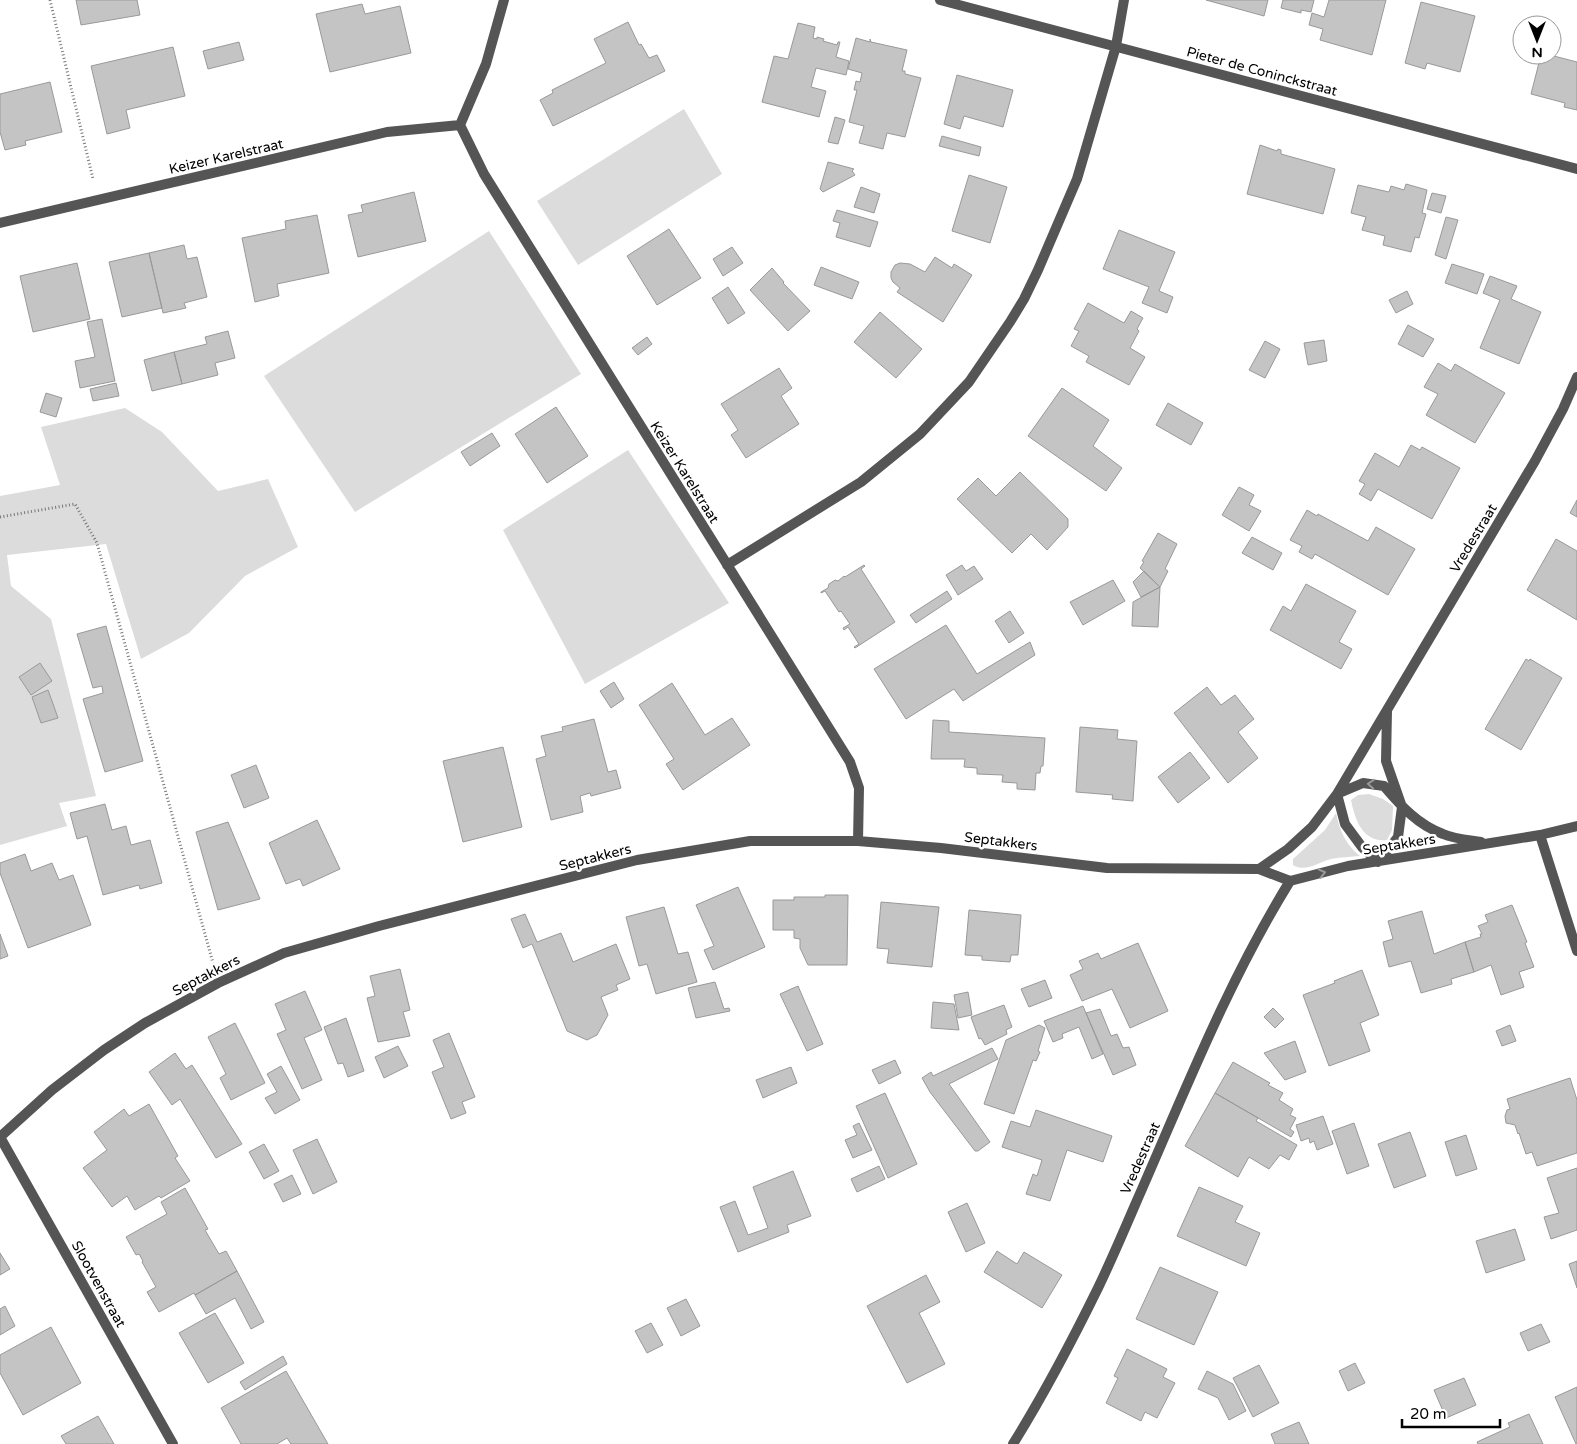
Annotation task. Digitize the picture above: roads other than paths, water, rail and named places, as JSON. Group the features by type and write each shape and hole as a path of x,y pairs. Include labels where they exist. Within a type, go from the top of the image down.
{"street":[{"path":"460,125 486,64 504,0"},
{"name":"Pieter de Coninckstraat","path":"940,0 1577,169"},
{"path":"726,565 861,482 920,434 969,382 1024,299 1077,179 1116,46 1124,0"},
{"name":"Keizer Karelstraat","path":"0,224 387,132 460,125 484,174 850,762 859,788 858,841"},
{"name":"Vredestraat","path":"1337,794 1534,461 1563,409 1577,377"},
{"name":"Vredestraat","path":"1378,862 1398,837 1402,807 1386,761 1387,711"},
{"name":"Septakkers","path":"1337,794 1363,783 1384,786 1418,822 1444,834 1487,844"},
{"path":"1337,794 1345,824 1362,847 1378,862"},
{"path":"1259,869 1288,849 1312,828 1337,794"},
{"name":"Septakkers","path":"0,1137 52,1090 104,1050 145,1023 218,983 284,953 379,926 637,860 750,841 858,841 942,848 1107,868 1259,869 1290,881 1348,866 1487,844 1577,826"},
{"path":"1540,834 1577,951"},
{"name":"Vredestraat","path":"1013,1444 1062,1359 1099,1287 1192,1074 1241,969 1290,881"},
{"name":"Slootvenstraat","path":"0,1137 173,1444"}]}
